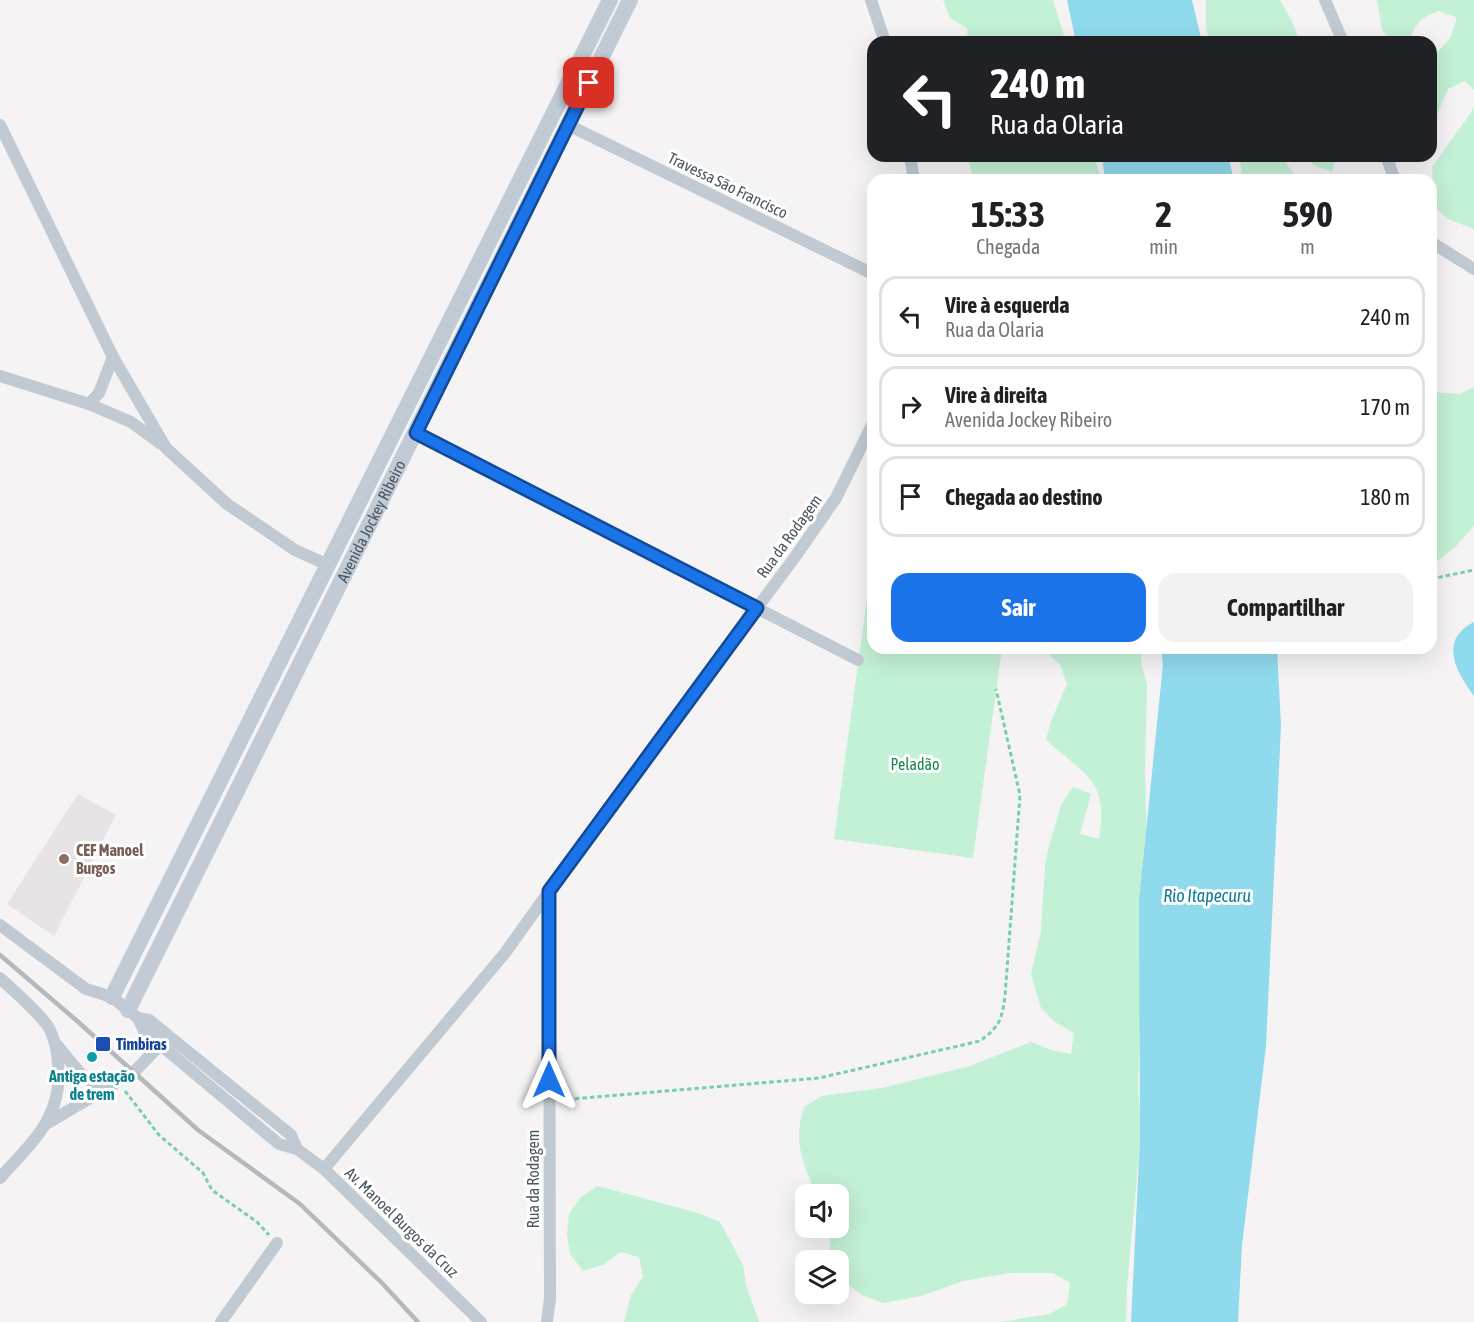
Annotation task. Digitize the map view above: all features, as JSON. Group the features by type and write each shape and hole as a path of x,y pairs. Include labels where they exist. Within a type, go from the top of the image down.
{"street":[{"name":"Avenida Jockey Ribeiro","path":"112,997 610,0"},
{"name":"Avenida Jockey Ribeiro","path":"133,1014 630,0"},
{"path":"871,0 883,36"},
{"path":"1325,0 1340,36"},
{"path":"0,125 113,357 166,448"},
{"name":"Travessa São Francisco","path":"568,125 867,271"},
{"path":"1437,246 1474,269"},
{"path":"89,404 99,393 113,357"},
{"path":"0,376 89,404 131,422 166,448 227,504 295,550 328,565"},
{"path":"416,433 858,660"},
{"name":"Rua da Rodagem","path":"324,1169 505,953 836,498 867,435"},
{"name":"Rua da Rodagem","path":"547,1322 550,1298 549,891"},
{"path":"0,925 86,989 112,997 133,1014 144,1031 279,1144 297,1149"},
{"path":"0,978 48,1026 56,1044 80,1074 92,1084 106,1090"},
{"path":"133,1014 149,1020 291,1135 297,1149"},
{"path":"0,1178 36,1137 54,1110 60,1076 56,1044"},
{"path":"44,1125 134,1072 160,1045"},
{"name":"Av. Manoel Burgos da Cruz","path":"297,1149 324,1169 481,1322"},
{"path":"221,1322 277,1244"}],"path":[{"path":"1437,578 1474,570"},
{"path":"549,1101 819,1078 980,1041 993,1032 1002,1018 1005,996 1020,795 996,689"},
{"path":"118,1082 159,1135 203,1173 212,1190 257,1221 277,1244"}],"shaded area":[{"name":"CEF Manoel Burgos","path":"78,794 116,815 54,936 7,904"}],"green space":[{"path":"943,0 1053,0 1064,36 968,36 967,28 950,18"},
{"path":"1206,0 1280,0 1298,36 1208,36"},
{"path":"1377,0 1474,0 1474,90 1465,81 1448,89 1437,115 1437,53 1450,38 1457,18 1439,11 1421,20 1410,36 1386,36 1382,30"},
{"path":"1474,106 1474,229 1448,219 1437,209 1437,174 1432,174 1432,167"},
{"path":"969,162 1096,162 1099,174 972,174"},
{"path":"1240,162 1285,162 1294,174 1242,174"},
{"path":"1312,162 1334,162 1332,172 1313,165"},
{"path":"1474,387 1474,526 1456,546 1437,561 1437,392 1460,394"},
{"name":"Peladão","path":"867,599 867,654 1001,654 973,858 834,839"},
{"path":"1049,654 1142,654 1141,662 1147,685 1145,767 1147,851 1138,1085 1141,1132 1126,1322 1001,1322 1050,1314 1067,1304 1070,1283 1053,1273 1010,1273 963,1281 921,1296 883,1303 862,1295 849,1285 849,1250 831,1250 829,1238 849,1238 849,1184 812,1184 803,1161 799,1141 804,1107 822,1096 882,1088 970,1066 1031,1042 1051,1050 1071,1054 1074,1033 1055,1022 1041,1008 1031,974 1041,931 1045,865 1050,842 1062,803 1073,787 1091,794 1080,834 1099,839 1101,819 1097,791 1083,771 1046,740 1051,721 1067,684 1060,665"},
{"path":"598,1186 698,1213 720,1222 743,1265 746,1285 759,1322 624,1322 631,1295 643,1277 639,1257 620,1252 603,1265 583,1271 570,1254 567,1234 569,1214 581,1197"}],"water":[{"path":"1067,0 1192,0 1201,36 1075,36"},
{"path":"1103,162 1230,162 1232,174 1104,174"},
{"path":"1474,622 1474,696 1461,677 1453,647 1463,629"},
{"name":"Rio Itapecuru","path":"1162,654 1277,654 1281,726 1266,1046 1242,1245 1238,1322 1131,1322 1140,1139 1139,901 1163,664"}],"railway":[{"path":"0,955 198,1130 300,1204 382,1283 418,1322"}],"place":[{"name":"CEF Manoel Burgos","path":"64,859"},
{"name":"Timbiras","path":"103,1044"},
{"name":"Antiga estação de trem","path":"92,1057"}],"route":[{"path":"549,1080 549,891 757,608 416,433 589,83"}]}
